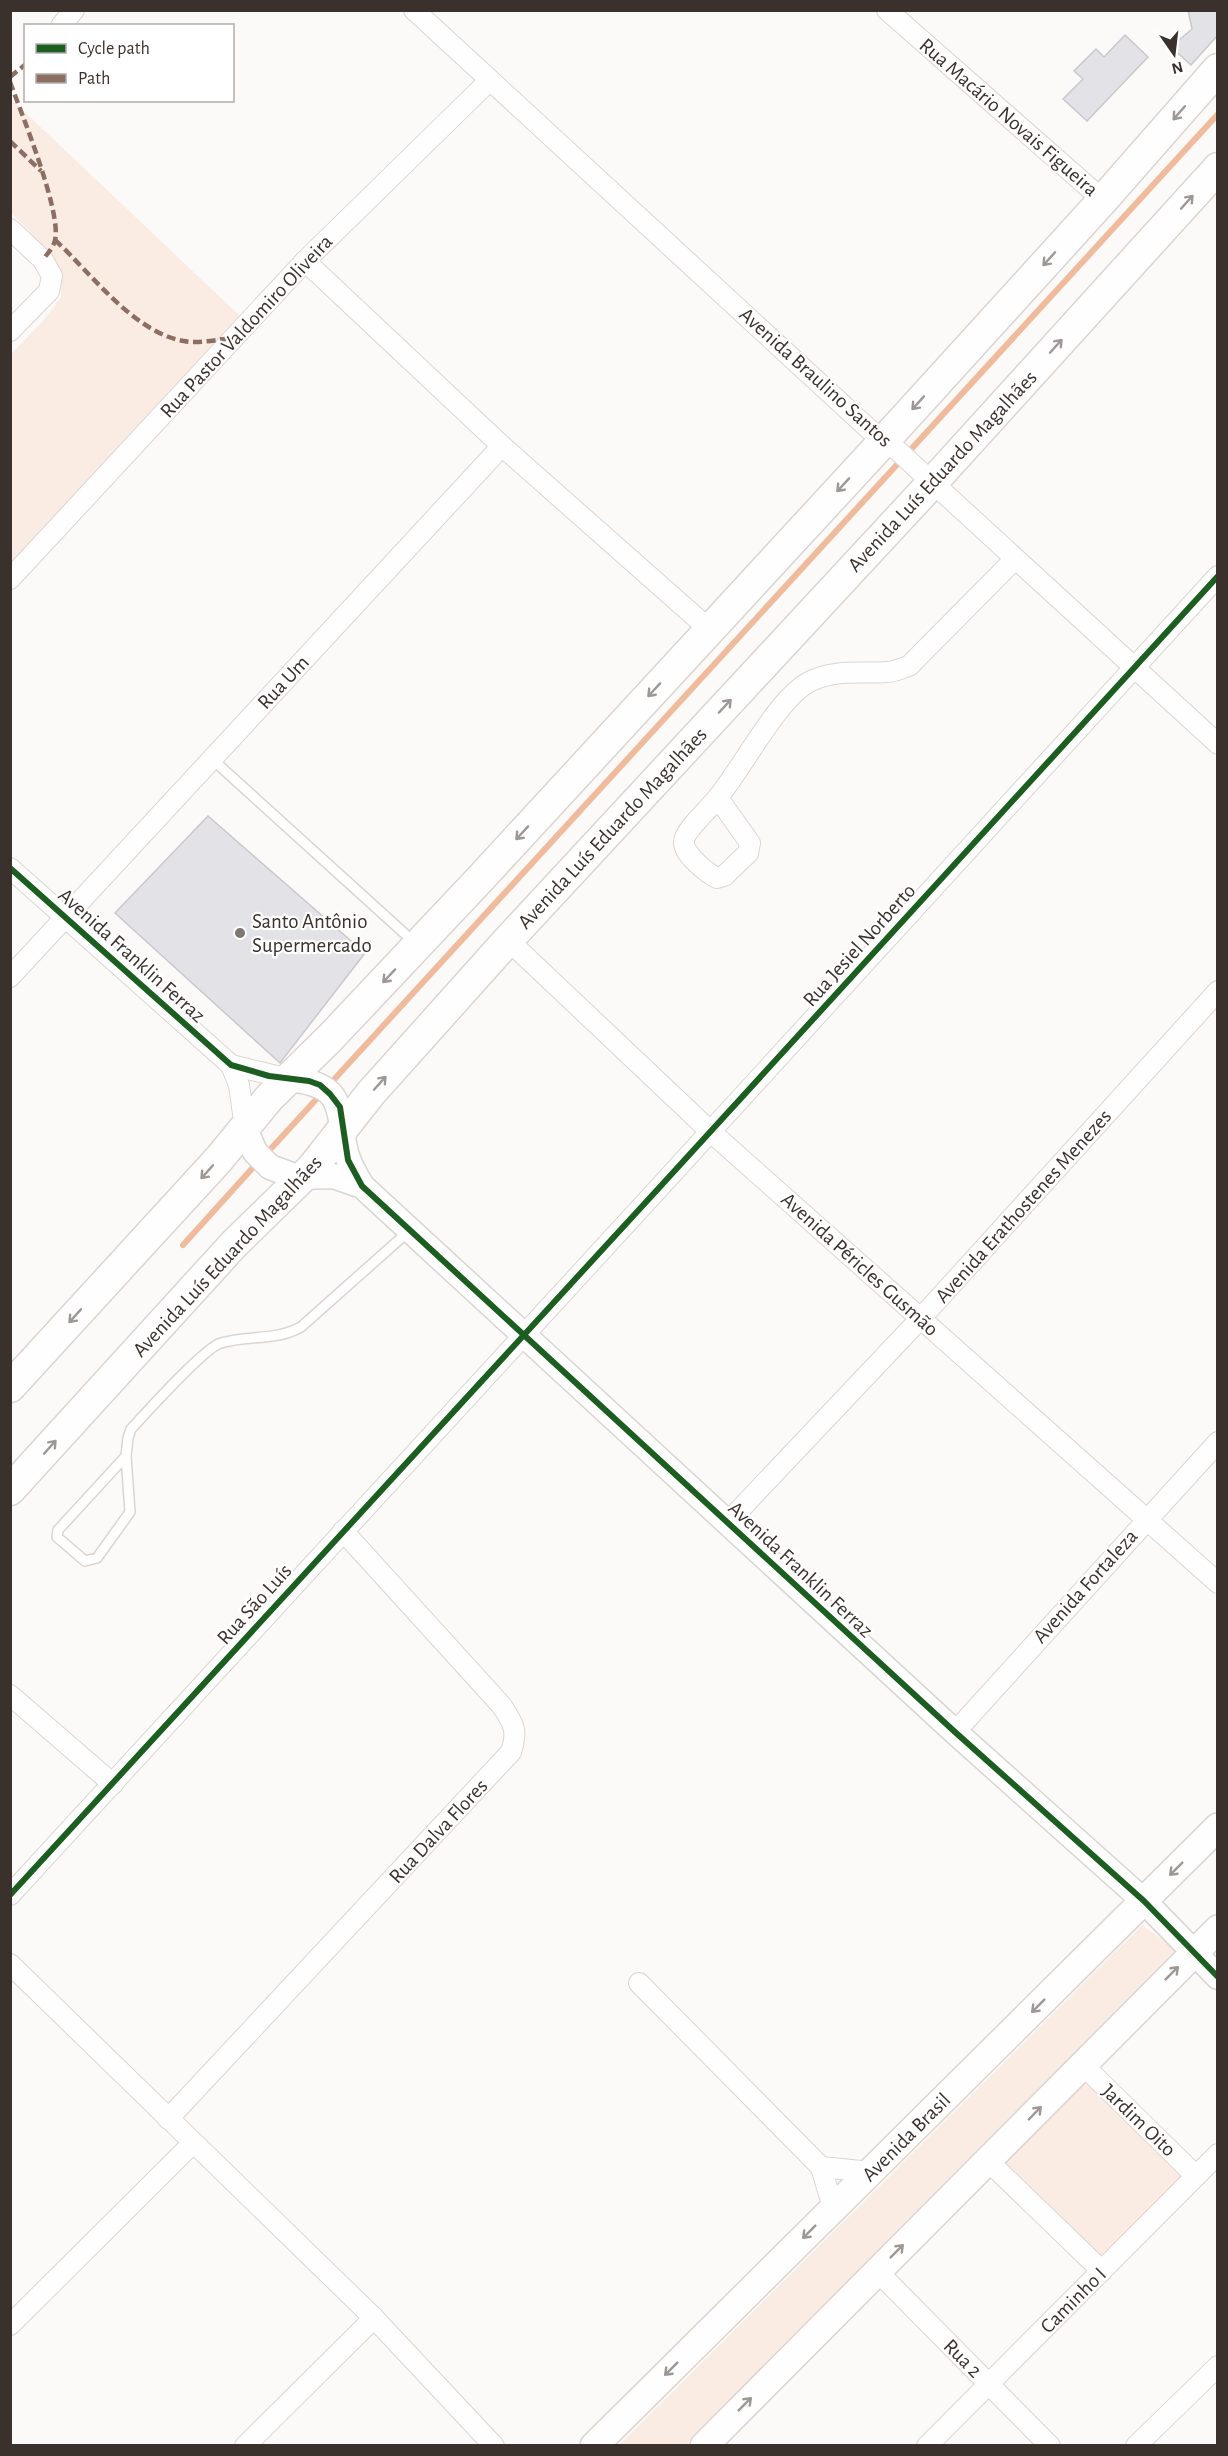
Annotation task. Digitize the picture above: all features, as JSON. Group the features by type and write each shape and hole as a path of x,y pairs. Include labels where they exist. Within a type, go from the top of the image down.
{"main road":[{"path":"10,1387 219,1159 247,1134 269,1098 299,1080 417,945 709,629 890,446 1218,69"},
{"name":"Avenida Luís Eduardo Magalhães","path":"10,1490 234,1244 342,1118 371,1093 926,477 1218,168"},
{"name":"Avenida Brasil","path":"594,2445 1218,1827"},
{"path":"704,2445 988,2162 1192,1952 1218,1929"}],"street":[{"path":"63,24 74,10"},
{"name":"Avenida Braulino Santos","path":"414,10 1218,744"},
{"name":"Rua Macário Novais Figueira","path":"887,10 1103,200"},
{"name":"Rua Pastor Valdomiro Oliveira","path":"10,579 305,261 490,80"},
{"path":"10,229 43,260 52,276 49,291 10,331"},
{"path":"305,261 502,446 709,629"},
{"name":"Rua Um","path":"10,977 502,446"},
{"path":"718,798 790,696 809,682 832,673 861,671 890,673 909,666 1015,559"},
{"name":"Rua Jesiel Norberto","path":"524,1337 1218,576"},
{"name":"Avenida Franklin Ferraz","path":"10,868 231,1065"},
{"name":"Avenida Péricles Gusmão","path":"508,940 711,1132 1218,1583"},
{"name":"Avenida Erathostenes Menezes","path":"727,1524 921,1318 1218,991"},
{"path":"231,1065 320,1085 330,1094 342,1118 348,1160 362,1186"},
{"path":"231,1065 239,1085 247,1134 263,1162 294,1175 333,1176 362,1186"},
{"name":"Avenida Franklin Ferraz","path":"362,1186 727,1524 1144,1901 1218,1977"},
{"name":"Rua São Luís","path":"10,1895 524,1337"},
{"name":"Avenida Fortaleza","path":"955,1732 1145,1519 1218,1442"},
{"name":"Rua Dalva Flores","path":"168,2119 511,1752 516,1738 513,1722 502,1706 343,1531"},
{"path":"10,1695 112,1784"},
{"path":"10,1964 374,2318 494,2445"},
{"path":"639,1983 821,2167 833,2208"},
{"name":"Jardim Oito","path":"1082,2064 1196,2176"},
{"path":"10,2325 193,2143"},
{"name":"Caminho I","path":"927,2445 1218,2154"},
{"path":"988,2162 1102,2271"},
{"path":"821,2167 871,2172"},
{"name":"Rua 2","path":"877,2271 1050,2445"},
{"path":"244,2445 374,2318"},
{"path":"1136,2445 1214,2376"}],"lane":[{"path":"212,759 417,945"},
{"path":"126,1456 58,1530 57,1537 85,1561 97,1558 130,1512 126,1456 131,1429 204,1354 218,1343 287,1335 301,1327 410,1230"}],"shaded area":[{"path":"11,99 240,316 11,570 11,354 43,321 61,297 61,271 47,249 11,213"},
{"path":"1142,1925 1177,1950 686,2445 618,2446"},
{"path":"1086,2079 1187,2176 1104,2262 1003,2165"}],"building":[{"path":"1188,10 1218,10 1218,35 1191,65 1171,47 1192,29"},
{"path":"1125,35 1148,57 1087,121 1063,99 1083,79 1074,71 1096,49 1104,57"},
{"name":"Santo Antônio Supermercado","path":"208,816 365,953 280,1063 115,913"}],"waterway":[{"path":"329,1085 1218,114"},
{"path":"266,1154 322,1093"},
{"path":"183,1245 259,1161"}],"marked path":[{"path":"10,77 24,66"},
{"path":"10,82 47,186 56,227 52,248 43,260"},
{"path":"10,141 41,171"},
{"path":"55,240 114,300 148,326 166,336 190,342 234,338"}],"cycle path":[{"path":"10,1895 1218,576"},
{"path":"10,868 231,1065 269,1076 309,1081 320,1085 330,1094 340,1107 348,1160 362,1186 955,1732 1144,1901 1218,1977"}],"place":[{"name":"Santo Antônio Supermercado","path":"240,933"}]}
